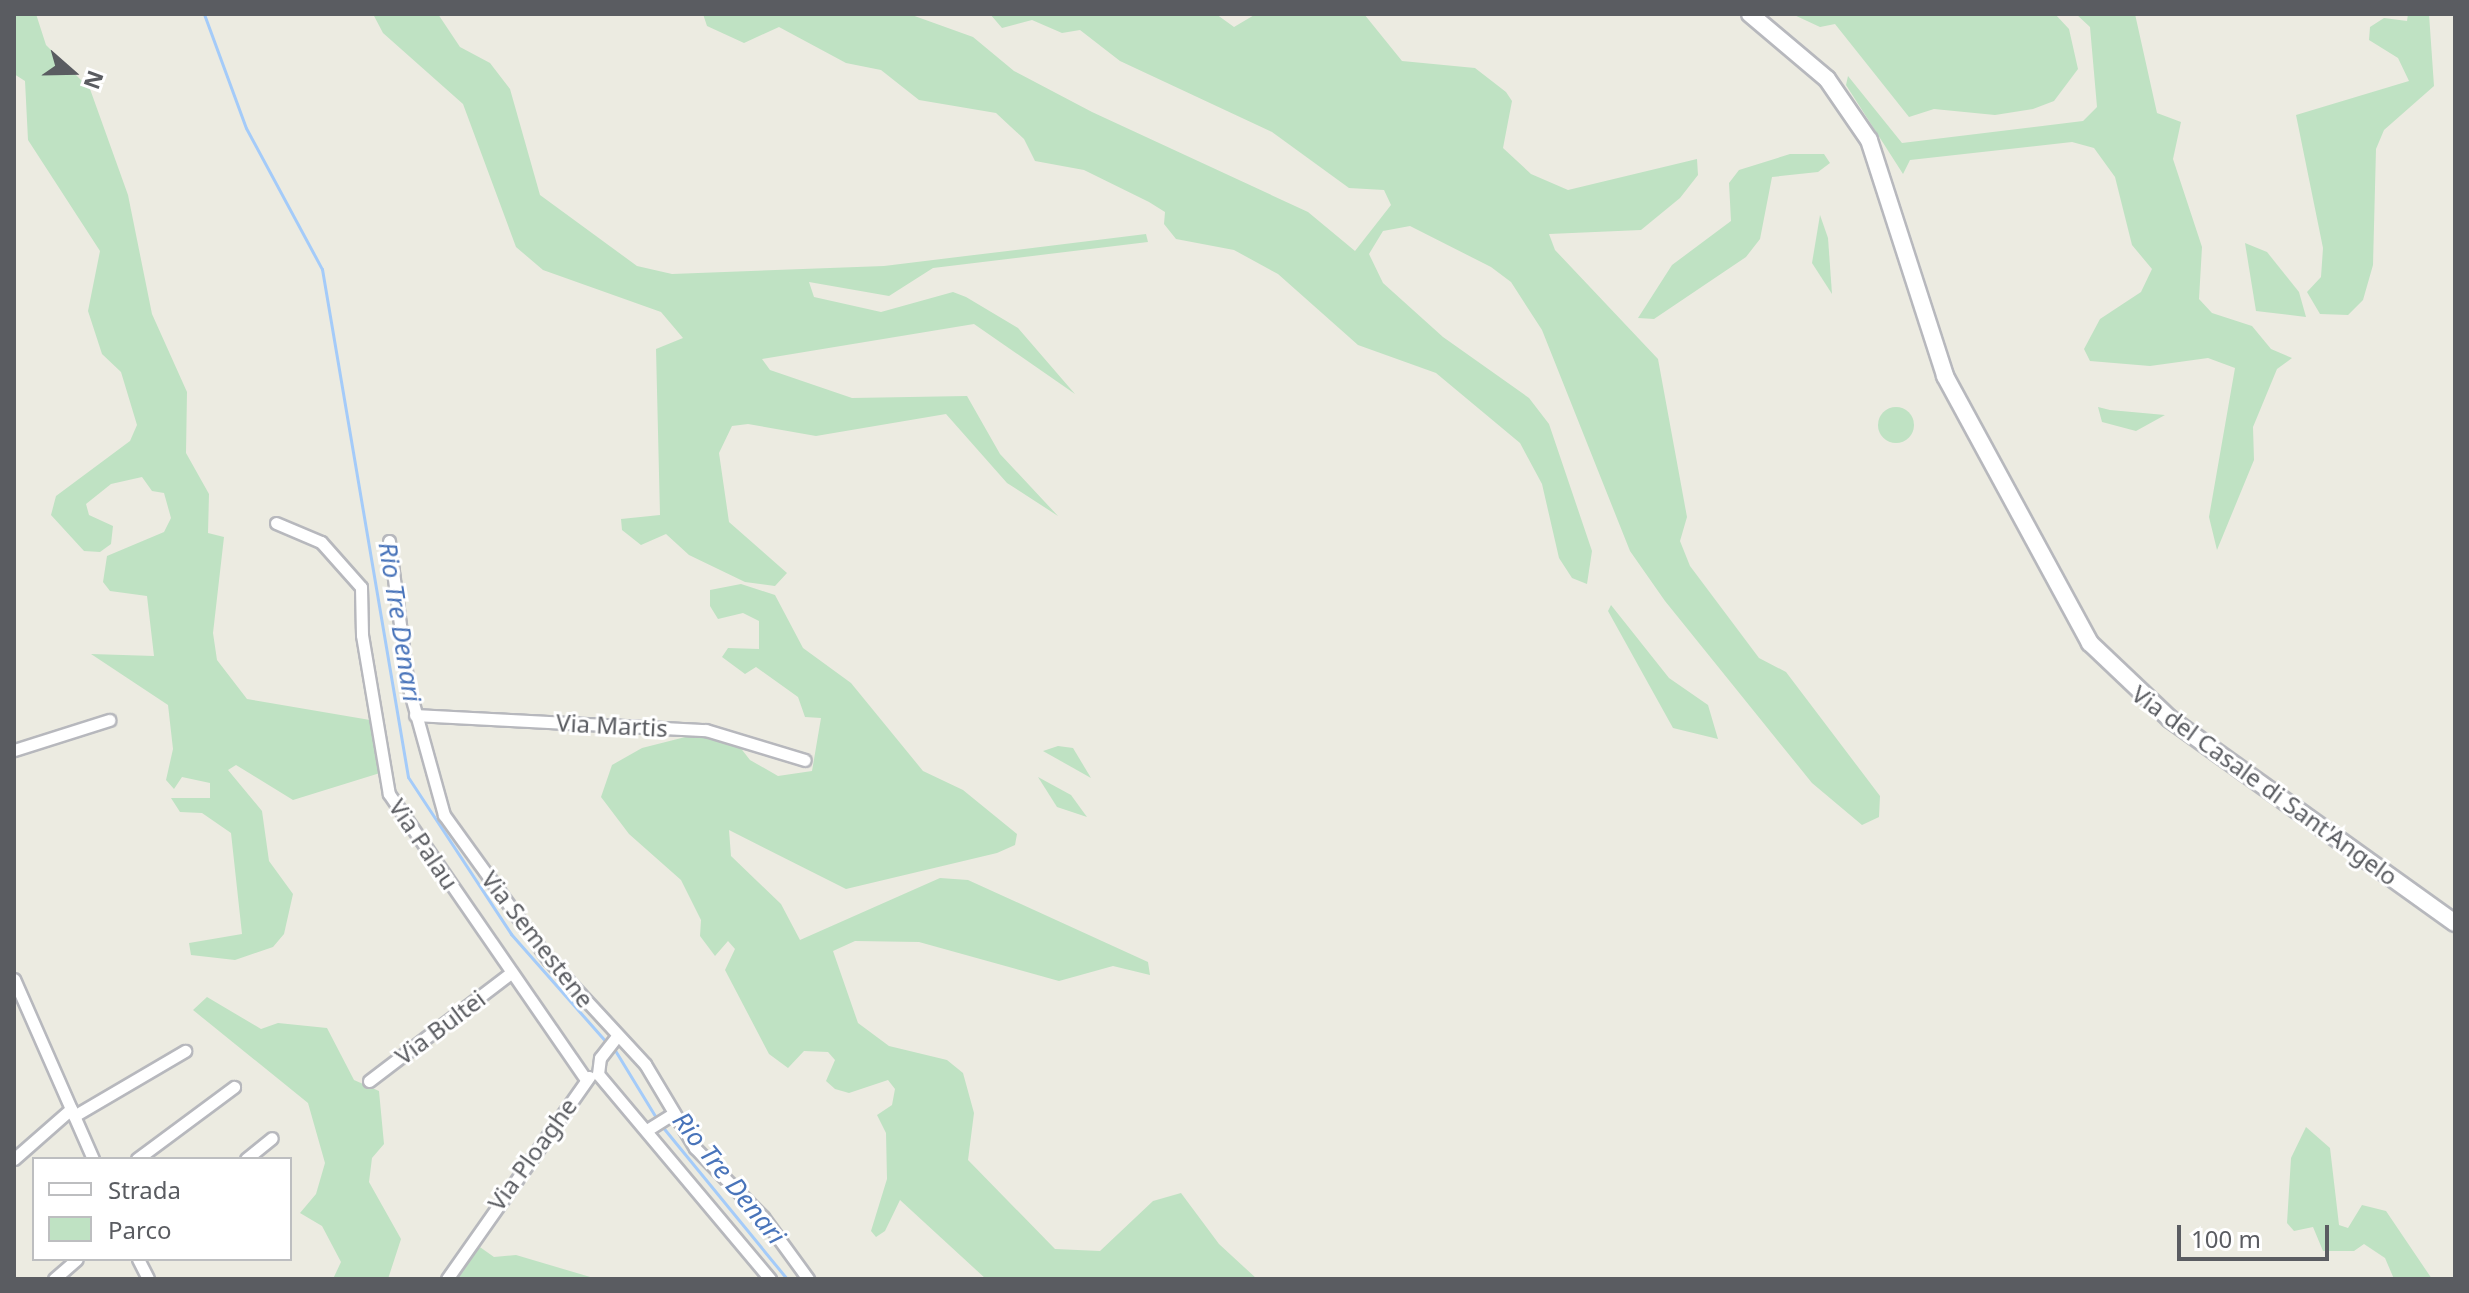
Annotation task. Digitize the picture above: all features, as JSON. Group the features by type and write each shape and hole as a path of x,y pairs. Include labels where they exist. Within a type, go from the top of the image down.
{"main road":[{"name":"Via del Casale di Sant'Angelo","path":"1750,14 1827,79 1862,126 1890,189 1945,376 2099,655 2170,719 2455,923"}],"street":[{"name":"Via Palau","path":"276,523 321,542 361,587 362,635 389,794 586,1080"},
{"name":"Via Semestene","path":"389,541 415,715 444,815 548,959 645,1064 671,1115 808,1279"},
{"name":"Via Martis","path":"415,715 706,730 805,760"},
{"path":"14,750 109,720"},
{"name":"Via Bultei","path":"369,1081 511,973"},
{"path":"14,979 92,1157"},
{"path":"617,1036 600,1058 598,1074 770,1279"},
{"path":"14,1159 73,1112 185,1051"},
{"name":"Via Ploaghe","path":"447,1279 586,1080 598,1074"},
{"path":"140,1157 234,1087"},
{"path":"647,1130 671,1115"},
{"path":"248,1157 272,1138"},
{"path":"54,1279 75,1261"},
{"path":"139,1261 148,1279"}],"green space":[{"path":"14,14 36,14 46,45 90,89 128,195 152,314 187,392 186,453 209,494 208,533 224,537 213,633 217,660 247,699 370,720 380,773 293,800 236,765 228,770 262,811 269,861 293,894 284,934 273,947 235,960 191,955 189,943 242,934 231,833 202,813 180,812 171,798 210,798 210,783 182,777 174,789 166,780 173,749 168,705 91,654 154,656 147,596 110,591 103,582 107,556 164,532 171,518 164,493 152,491 142,477 111,484 86,504 89,515 113,526 111,544 100,552 84,551 51,515 56,496 130,441 137,425 121,372 102,354 88,311 100,251 28,140 25,81 14,74"},
{"path":"373,14 438,14 460,47 490,63 510,89 540,195 637,266 672,274 884,266 1146,234 1148,242 933,268 889,296 809,282 814,297 881,312 953,292 966,297 1018,328 1075,394 974,324 762,359 770,370 852,398 967,396 1000,454 1058,516 1007,483 946,414 816,436 748,424 732,426 719,453 729,522 787,573 775,586 745,582 689,555 666,534 641,545 622,530 621,519 660,515 656,349 683,338 661,312 543,270 516,247 463,104 383,33"},
{"path":"703,14 909,14 973,37 1014,71 1092,112 1308,212 1355,251 1391,205 1384,190 1349,188 1272,132 1120,61 1080,30 1062,33 1032,20 1002,28 990,14 1216,14 1234,27 1256,14 1364,14 1402,61 1475,68 1506,92 1512,101 1503,148 1531,174 1568,190 1697,159 1698,175 1680,198 1641,230 1549,234 1555,250 1658,359 1687,517 1680,541 1690,566 1759,658 1786,672 1880,796 1879,817 1862,825 1812,783 1665,601 1630,551 1542,330 1511,282 1491,267 1410,226 1383,231 1369,254 1383,283 1443,337 1529,398 1549,424 1592,551 1587,584 1572,578 1559,558 1542,484 1520,443 1436,373 1358,345 1278,274 1234,250 1176,239 1164,224 1165,212 1149,202 1084,170 1035,161 1024,139 996,113 919,100 881,70 846,63 779,27 744,43 707,26"},
{"path":"1792,14 2055,14 2069,29 2078,69 2054,101 2033,109 1995,115 1934,109 1909,117 1835,24 1820,27"},
{"path":"2076,14 2135,14 2157,113 2181,122 2173,159 2202,247 2199,299 2212,313 2252,326 2271,349 2292,358 2277,369 2253,427 2254,460 2217,550 2209,517 2235,368 2208,358 2150,366 2090,361 2084,349 2100,319 2141,292 2152,269 2132,245 2115,177 2094,148 2072,142 1910,160 1903,174 1846,85 1848,76 1902,143 2083,121 2097,107 2090,27"},
{"path":"2408,14 2429,14 2434,86 2384,130 2376,149 2373,265 2363,300 2348,315 2320,314 2307,292 2321,277 2323,248 2296,115 2409,81 2398,58 2369,40 2370,27 2384,18 2407,21"},
{"path":"1790,154 1824,154 1830,163 1818,172 1772,177 1760,239 1746,257 1654,319 1638,318 1672,265 1731,221 1729,183 1739,170"},
{"path":"1820,215 1828,238 1832,294 1812,263"},
{"path":"2245,243 2267,252 2299,292 2306,317 2256,311"},
{"path":"1896,407 1909,412 1914,425 1909,438 1896,443 1883,438 1878,425 1883,412"},
{"path":"2098,407 2165,415 2136,431 2102,422"},
{"path":"741,584 775,595 803,648 851,683 923,771 963,790 1017,834 1015,845 997,853 846,889 729,830 731,856 781,904 800,940 940,878 968,880 1148,962 1150,975 1113,966 1059,981 919,942 855,941 833,951 858,1023 889,1046 947,1060 963,1073 974,1113 968,1160 1055,1249 1100,1251 1153,1201 1181,1193 1219,1244 1257,1279 986,1279 900,1200 885,1231 876,1237 871,1231 887,1179 886,1133 877,1115 892,1105 895,1089 888,1080 849,1093 835,1089 826,1081 835,1060 828,1052 804,1051 788,1068 769,1054 725,970 735,949 728,941 715,956 700,936 701,920 681,880 629,834 601,797 612,765 642,748 709,731 732,737 750,760 778,776 812,771 821,718 805,717 798,697 756,667 745,674 722,657 728,648 759,649 759,621 743,613 718,619 710,606 710,590"},
{"path":"1611,605 1669,678 1708,705 1718,739 1673,728 1608,611"},
{"path":"1058,746 1073,748 1091,778 1043,751"},
{"path":"1038,777 1071,795 1087,817 1057,807"},
{"path":"207,997 261,1029 278,1023 327,1028 354,1080 379,1091 384,1144 372,1158 369,1182 401,1239 388,1279 333,1279 341,1262 322,1226 300,1213 316,1194 325,1163 308,1103 193,1010"},
{"path":"2306,1127 2330,1148 2339,1225 2348,1228 2362,1205 2386,1211 2432,1279 2394,1279 2385,1258 2364,1244 2354,1251 2323,1251 2313,1227 2294,1231 2287,1223 2291,1158"},
{"path":"477,1245 494,1257 516,1255 597,1279 453,1279"}],"waterway":[{"name":"Rio Tre Denari","path":"204,14 246,128 322,269 408,777 511,934 607,1043"},
{"name":"Rio Tre Denari","path":"613,1047 657,1119"},
{"name":"Rio Tre Denari","path":"661,1125 787,1279"}]}
